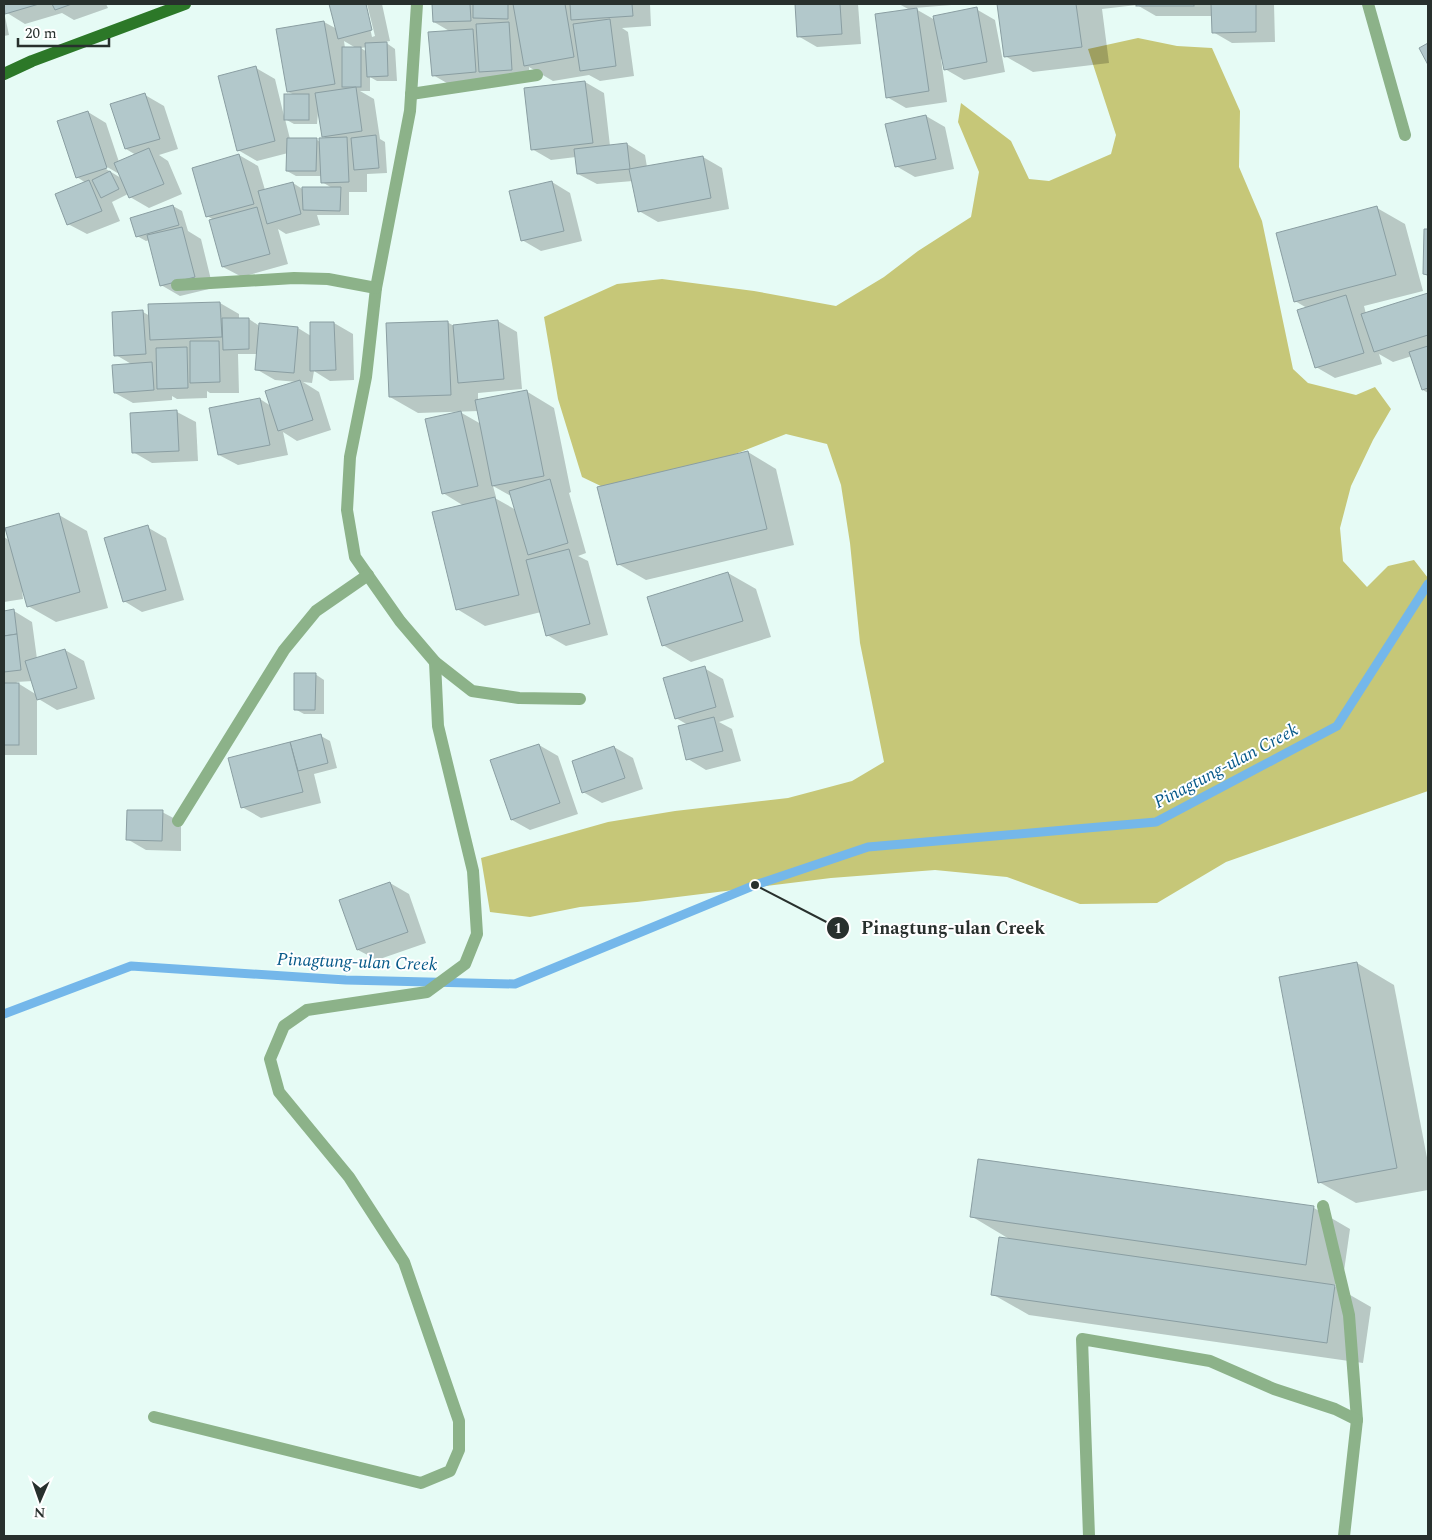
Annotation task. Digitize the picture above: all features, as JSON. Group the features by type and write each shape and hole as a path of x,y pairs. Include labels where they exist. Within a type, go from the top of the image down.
{"main road":[{"path":"4,74 32,61 185,4"}],"street":[{"path":"417,4 408,121 376,288 366,377 350,458 347,510 355,558 400,621 435,662 472,691 519,698 580,699"},
{"path":"1368,4 1405,135"},
{"path":"411,94 537,75"},
{"path":"177,285 294,278 328,279 376,288"},
{"path":"178,822 284,650 316,611 368,575"},
{"path":"154,1417 421,1483 450,1471 459,1450 459,1421 404,1262 349,1177 279,1092 270,1059 284,1026 307,1010 427,992 465,964 477,934 473,871 438,726 435,662"},
{"path":"1323,1206 1349,1316 1357,1420 1344,1536"},
{"path":"1089,1536 1082,1339 1210,1361 1274,1389 1335,1409 1357,1420"}],"shaded area":[{"path":"1138,38 1177,46 1212,48 1240,111 1239,167 1262,221 1293,369 1308,383 1356,395 1375,387 1391,409 1373,440 1351,486 1340,528 1343,561 1367,587 1388,566 1414,560 1428,578 1428,791 1226,862 1157,903 1080,904 1007,877 935,870 831,878 637,902 580,907 530,917 490,912 481,858 608,822 675,811 788,798 852,781 884,762 860,643 850,543 841,485 827,444 786,434 646,489 605,488 582,477 558,399 544,317 617,284 662,279 754,291 836,306 884,277 918,251 971,217 979,172 958,122 961,103 1011,141 1029,179 1049,181 1111,154 1116,135 1088,49"}],"building":[{"path":"4,4 39,4 5,14"},
{"path":"52,4 72,4 55,10"},
{"path":"329,4 366,4 372,30 338,39"},
{"path":"432,4 470,4 471,21 433,22"},
{"path":"473,4 508,4 508,19 473,18"},
{"path":"513,4 565,4 574,57 524,66"},
{"path":"570,4 632,4 633,16 571,20"},
{"path":"795,4 840,4 842,34 797,37"},
{"path":"997,4 1076,4 1082,47 1004,57"},
{"path":"1136,4 1194,4 1194,6 1136,6"},
{"path":"1211,4 1256,4 1256,32 1212,33"},
{"path":"977,7 987,62 944,70 933,16"},
{"path":"917,8 929,91 886,98 875,14"},
{"path":"610,19 616,66 580,71 573,24"},
{"path":"324,21 335,84 287,92 276,29"},
{"path":"509,22 512,70 479,72 476,24"},
{"path":"473,29 476,72 432,76 428,32"},
{"path":"387,42 388,76 367,77 365,43"},
{"path":"1428,43 1428,65 1419,48"},
{"path":"342,47 361,47 361,87 342,87"},
{"path":"256,66 275,141 237,151 218,76"},
{"path":"585,81 593,143 531,150 524,88"},
{"path":"356,87 362,131 322,137 315,93"},
{"path":"145,93 160,139 125,149 110,104"},
{"path":"284,94 309,94 309,120 284,120"},
{"path":"88,111 107,168 76,178 57,121"},
{"path":"926,115 936,159 895,167 885,124"},
{"path":"376,135 379,168 354,170 351,138"},
{"path":"347,137 349,182 321,183 319,138"},
{"path":"287,138 317,138 316,171 286,171"},
{"path":"627,143 630,169 577,174 574,149"},
{"path":"149,148 164,184 129,198 114,163"},
{"path":"239,154 254,204 206,217 192,168"},
{"path":"703,156 711,198 638,212 629,169"},
{"path":"110,171 119,189 101,198 92,180"},
{"path":"89,180 102,211 67,225 55,194"},
{"path":"552,181 564,231 521,241 509,191"},
{"path":"293,182 301,214 267,224 258,191"},
{"path":"302,187 341,187 340,211 303,210"},
{"path":"173,205 179,225 136,237 130,218"},
{"path":"1377,206 1396,275 1294,302 1276,233"},
{"path":"257,207 270,254 222,267 209,220"},
{"path":"182,227 195,277 160,286 147,235"},
{"path":"1424,229 1428,229 1428,275 1423,274"},
{"path":"1428,293 1428,335 1374,352 1361,314"},
{"path":"1346,295 1364,353 1315,368 1297,310"},
{"path":"220,302 222,337 150,340 148,304"},
{"path":"143,310 146,354 114,356 112,312"},
{"path":"222,318 249,318 249,349 223,350"},
{"path":"498,320 504,379 458,383 453,325"},
{"path":"448,321 451,395 389,397 386,323"},
{"path":"310,322 334,322 336,370 310,371"},
{"path":"259,323 298,327 294,373 255,370"},
{"path":"190,341 219,341 220,382 190,383"},
{"path":"1428,346 1428,388 1422,390 1409,352"},
{"path":"187,347 188,388 157,389 156,348"},
{"path":"152,362 154,390 114,393 112,365"},
{"path":"300,380 313,420 278,431 265,391"},
{"path":"527,390 544,476 492,486 475,400"},
{"path":"260,398 270,445 218,455 209,408"},
{"path":"177,410 179,451 132,453 130,413"},
{"path":"461,411 478,486 442,494 425,419"},
{"path":"748,451 767,529 617,565 597,487"},
{"path":"550,479 568,543 528,555 509,491"},
{"path":"495,497 519,595 456,610 432,512"},
{"path":"59,513 80,592 27,607 5,528"},
{"path":"148,525 166,590 123,602 104,538"},
{"path":"569,549 590,624 546,636 526,560"},
{"path":"728,572 743,621 662,646 647,597"},
{"path":"14,609 17,634 4,636 4,611"},
{"path":"17,634 21,670 4,672 4,636"},
{"path":"65,649 77,688 37,700 25,661"},
{"path":"705,666 716,707 675,719 663,678"},
{"path":"294,673 316,673 315,710 294,710"},
{"path":"4,683 19,683 19,745 4,745"},
{"path":"714,717 723,751 686,760 678,726"},
{"path":"321,734 328,763 298,771 290,742"},
{"path":"290,742 303,792 241,808 228,758"},
{"path":"539,744 560,803 511,820 490,760"},
{"path":"614,746 625,778 582,793 572,761"},
{"path":"127,810 163,810 162,841 126,840"},
{"path":"390,882 408,932 357,950 339,900"},
{"path":"1357,962 1397,1168 1318,1183 1279,977"},
{"path":"978,1159 1314,1206 1306,1265 970,1217"},
{"path":"999,1237 1335,1285 1327,1343 991,1295"}],"waterway":[{"name":"Pinagtung-ulan Creek","path":"4,1014 131,966 346,980 515,984 755,885 868,847 1156,822 1337,726 1428,584"}],"place":[{"name":"Pinagtung-ulan Creek","path":"755,885"}]}
